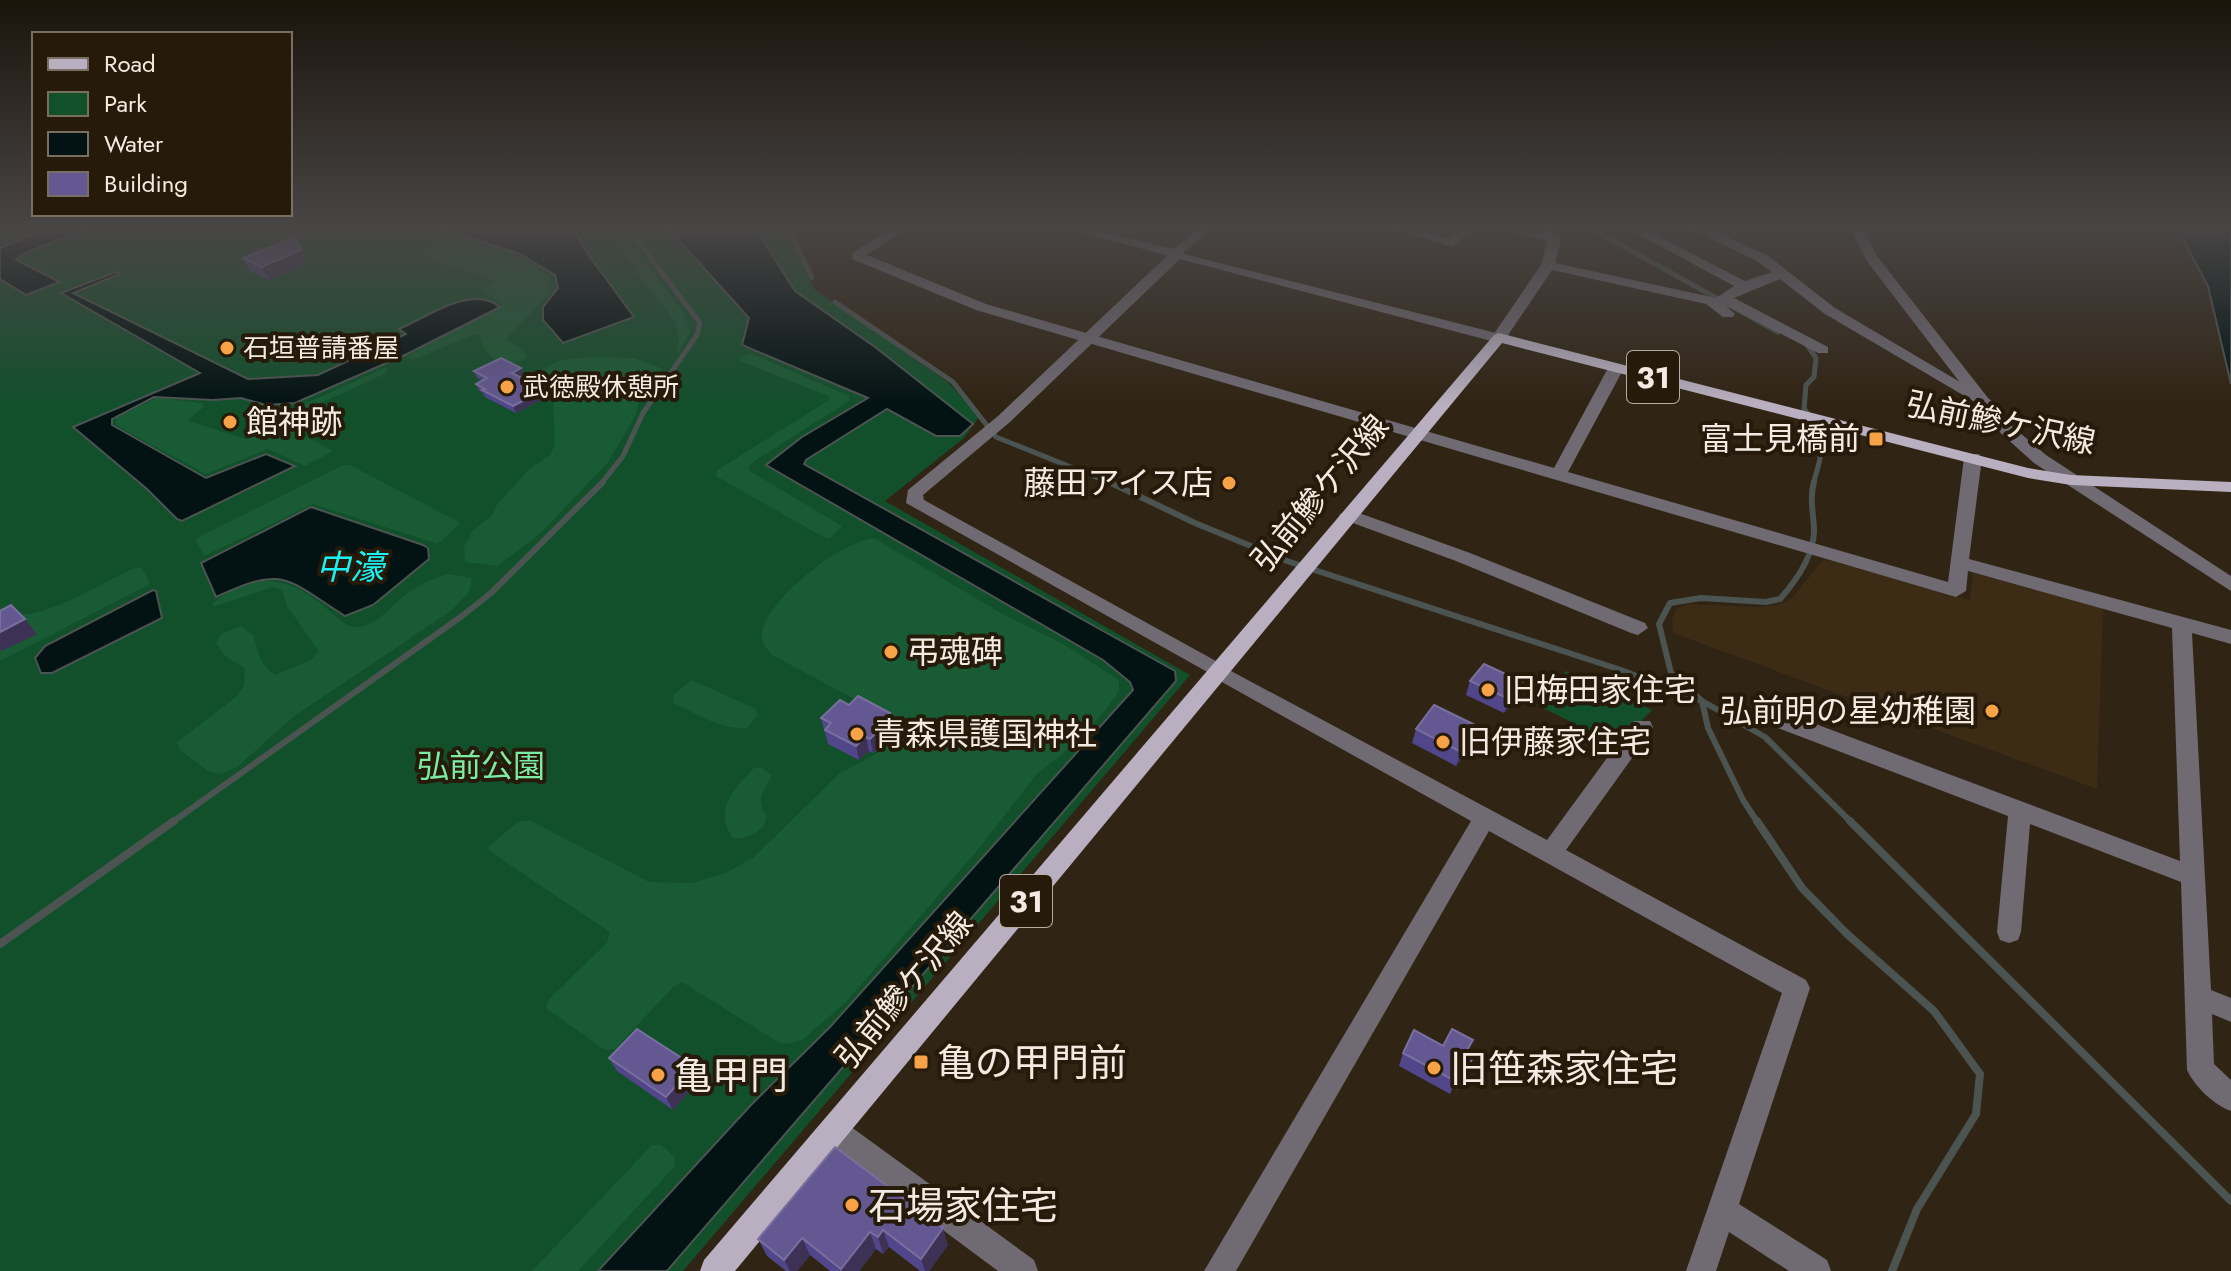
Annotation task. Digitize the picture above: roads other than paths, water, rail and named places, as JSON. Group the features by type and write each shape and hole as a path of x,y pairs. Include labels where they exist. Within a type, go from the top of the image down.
{"main road":[{"name":"弘前鰺ケ沢線","path":"715,1271 1499,338 2071,480 2231,487"}],"street":[{"path":"933,287 981,307 1088,340 1956,591 1973,458"},
{"path":"1143,287 976,445 924,484 914,494 915,503 1797,988 1701,1271"},
{"path":"1305,287 1499,338 1533,287"},
{"path":"1649,287 1711,301 1728,314"},
{"path":"1742,287 1723,298 1823,350"},
{"path":"1799,287 1878,342 1986,402"},
{"path":"1895,287 2000,424 2040,459 2231,585"},
{"path":"1559,474 1616,368"},
{"path":"1348,515 1463,557 1638,628"},
{"path":"1961,563 2231,637"},
{"path":"2182,625 2190,875 2201,1070 2231,1098"},
{"path":"1781,720 2190,875"},
{"path":"1551,852 1642,727"},
{"path":"2009,932 2020,811"},
{"path":"1219,1271 1486,816"},
{"path":"2199,997 2231,1010"},
{"path":"833,1131 1023,1271"},
{"path":"1720,1209 1816,1271"}],"water":[{"path":"14,287 46,287 26,295"},
{"path":"87,287 73,293 248,379 318,375 406,334 399,329 463,301 489,301 500,307 407,354 295,403 266,405 241,398 154,397 112,419 112,425 206,478 266,454 295,466 182,521 73,427 200,373 61,293"},
{"path":"612,287 634,317 563,343 543,320 543,307 558,288"},
{"path":"721,287 793,287 973,424 960,436 936,436 887,409 804,464 1175,671 1176,681 667,1271 598,1271 751,1105 830,1027 1133,690 1130,682 1103,660 766,465 802,437 868,398 742,345 749,318"},
{"path":"2208,287 2231,287 2231,384"},
{"name":"中濠","path":"311,507 423,545 428,548 429,559 373,605 345,616 284,580 256,581 216,597 201,563"},
{"path":"156,591 162,618 52,673 41,673 35,658 45,646"}],"waterway":[{"path":"601,484 623,456 643,413 697,335 700,323 673,287"},
{"path":"1697,287 1778,332"},
{"path":"835,302 953,382 996,437 1113,484"},
{"path":"1807,345 1816,358 1814,377 1806,385 1804,409 1817,427 1821,444 1813,484"},
{"path":"1109,482 1195,523 1287,561 1621,670 1702,701"},
{"path":"1702,701 1671,673 1659,624 1670,603 1701,598 1766,602 1780,599 1798,577 1811,551 1814,482"},
{"path":"171,823 462,616 491,593 601,484"},
{"path":"1702,701 1765,737 1852,823"},
{"path":"1702,701 1708,728 1743,800 1758,823"},
{"path":"0,944 174,821"},
{"path":"1757,821 1802,888 1847,934 1934,1011 1980,1074 1976,1114 1917,1209 1892,1271"},
{"path":"1850,821 2231,1201"}],"place":[{"name":"石垣普請番屋","path":"227,348"},
{"name":"武徳殿休憩所","path":"507,387"},
{"name":"館神跡","path":"230,422"},
{"name":"富士見橋前","path":"1876,439"},
{"name":"藤田アイス店","path":"1229,483"},
{"name":"弔魂碑","path":"891,652"},
{"name":"旧梅田家住宅","path":"1488,690"},
{"name":"弘前明の星幼稚園","path":"1992,711"},
{"name":"青森県護国神社","path":"857,734"},
{"name":"旧伊藤家住宅","path":"1443,742"},
{"name":"亀の甲門前","path":"921,1062"},
{"name":"旧笹森家住宅","path":"1434,1068"},
{"name":"亀甲門","path":"658,1075"},
{"name":"石場家住宅","path":"852,1205"}],"park label":[{"name":"弘前公園","path":"481,766"}]}
